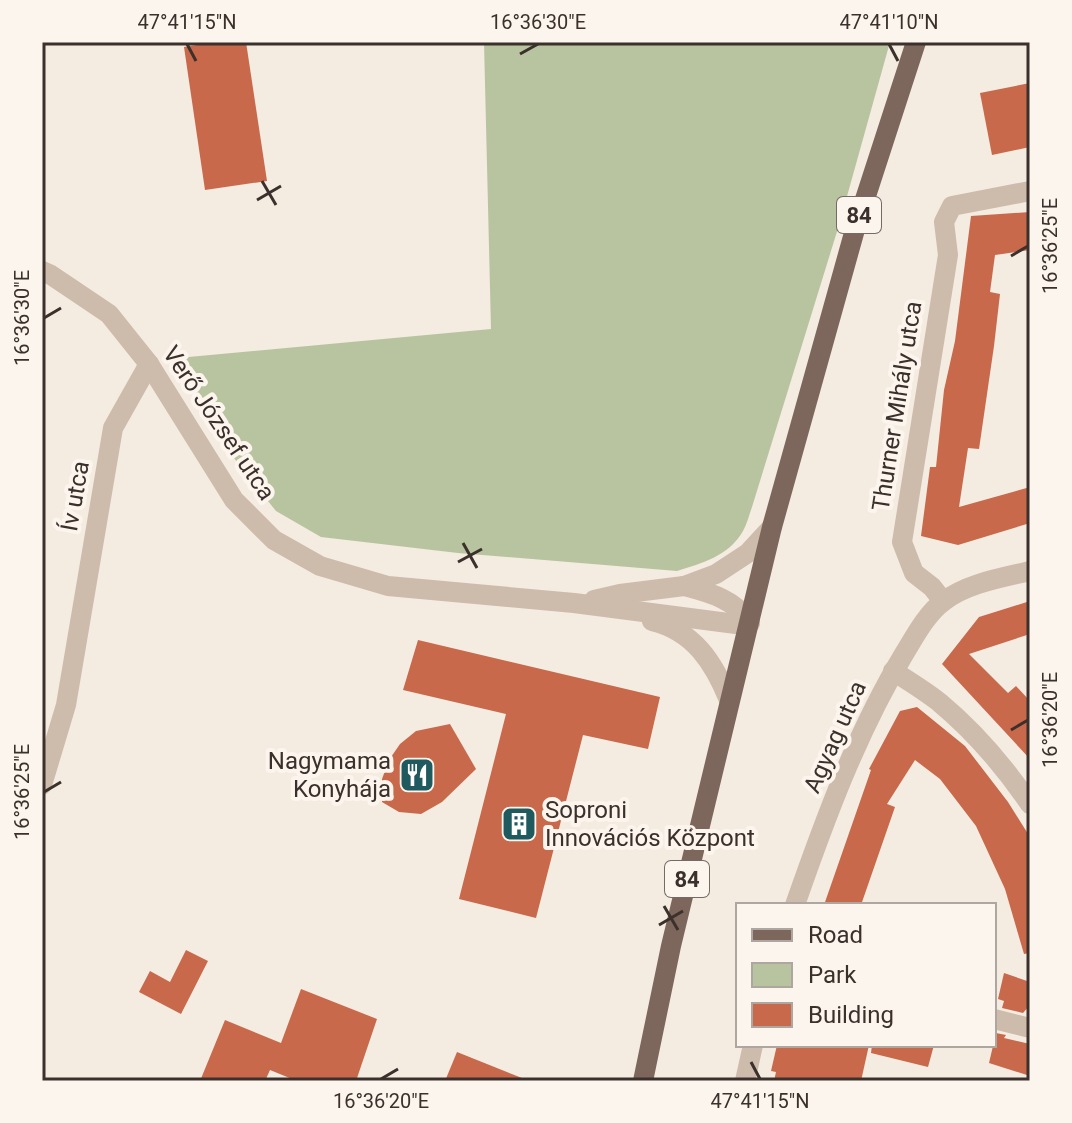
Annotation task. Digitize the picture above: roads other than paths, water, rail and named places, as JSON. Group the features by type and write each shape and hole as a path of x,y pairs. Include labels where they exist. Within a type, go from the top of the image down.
{"main road":[{"name":"84","path":"643,1081 671,946 772,527 854,233 916,42"}],"street":[{"name":"Thurner Mihály utca","path":"943,601 932,587 914,573 902,542 948,255 944,222 952,206 1030,191"},
{"name":"Verő József utca","path":"42,271 109,314 149,364 234,500 274,540 320,566 388,586 574,603 736,624 750,623"},
{"name":"Ív utca","path":"42,785 66,705 113,428 149,364"},
{"path":"574,603 684,586 716,574 748,553 772,527"},
{"path":"943,601 973,586 1030,571"},
{"path":"684,586 729,601 739,608 750,623"},
{"name":"Agyag utca","path":"796,903 849,760 893,671 919,629 943,601"},
{"path":"574,603 660,623 683,633 710,661 729,700"},
{"path":"893,671 937,700 973,733 1001,763 1030,804"},
{"path":"996,1020 1030,1028"},
{"path":"745,1081 753,1047"}],"place":[{"name":"Nagymama Konyhája","path":"417,775"},
{"name":"Soproni Innovációs Központ","path":"519,824"}]}
